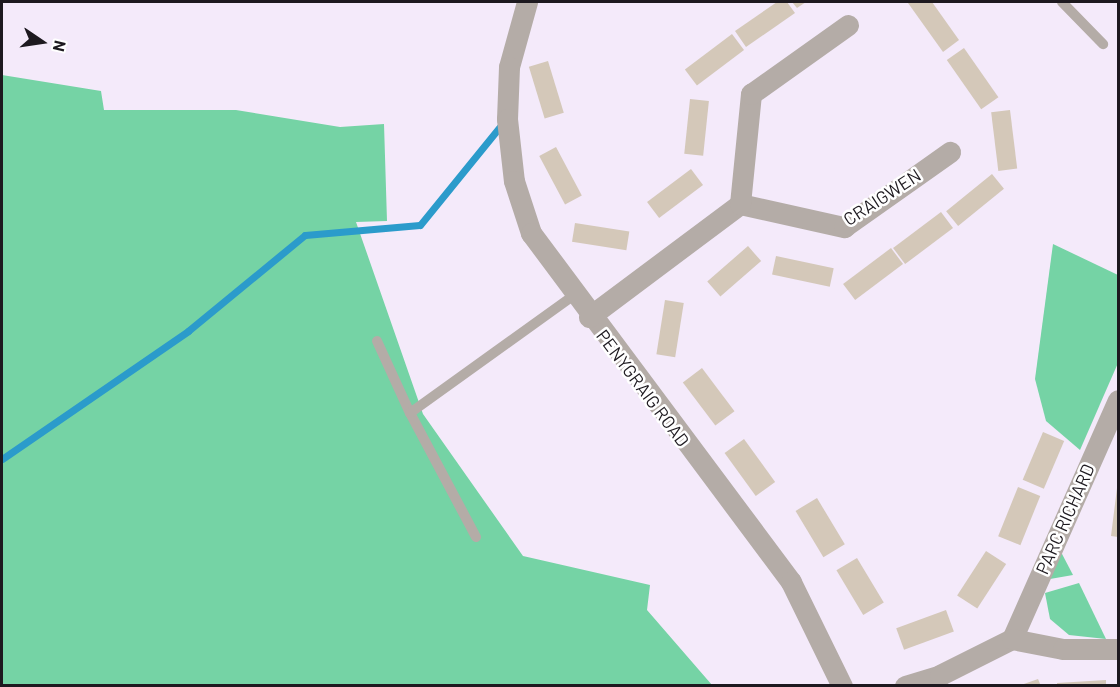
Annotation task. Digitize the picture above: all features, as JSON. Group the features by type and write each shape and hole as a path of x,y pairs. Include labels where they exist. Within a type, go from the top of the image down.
{"street":[{"name":"PENYGRAIG ROAD","path":"527,2 509,68 507,119 514,181 531,233 573,296 791,582 842,686"},
{"path":"589,317 740,204 752,94 848,25"},
{"name":"CRAIGWEN","path":"740,204 844,227 950,152"},
{"name":"PARC RICHARD","path":"1012,639 1119,400"},
{"path":"905,686 940,675 1012,639 1062,649 1119,649"}],"lane":[{"path":"1062,2 1104,44"},
{"path":"410,413 573,296"},
{"path":"377,341 410,413 476,537"}],"green space":[{"path":"2,75 101,91 104,110 236,110 340,127 384,124 387,221 356,222 423,414 523,556 650,585 647,610 712,685 2,685"},
{"path":"1053,244 1118,275 1118,363 1080,450 1046,421 1035,379"},
{"path":"1061,552 1073,575 1050,579"},
{"path":"1079,583 1106,639 1069,635 1050,619 1045,593"}],"building":[{"path":"777,2 787,2 795,13 746,47 735,31"},
{"path":"792,2 806,2 797,8"},
{"path":"932,2 959,40 943,52 908,3"},
{"path":"732,34 744,50 697,85 685,70"},
{"path":"964,48 998,97 981,109 947,60"},
{"path":"548,61 564,113 545,118 529,67"},
{"path":"690,99 709,101 703,156 684,154"},
{"path":"1010,110 1017,169 998,171 991,112"},
{"path":"556,147 582,196 565,204 539,156"},
{"path":"691,169 703,185 659,218 647,202"},
{"path":"992,174 1004,189 958,226 946,211"},
{"path":"941,212 953,228 905,264 893,248"},
{"path":"575,223 629,232 626,250 572,242"},
{"path":"748,246 761,261 720,297 707,281"},
{"path":"891,248 903,264 855,300 843,284"},
{"path":"776,256 834,268 830,287 772,275"},
{"path":"665,300 684,303 675,357 656,354"},
{"path":"702,368 734,411 715,426 683,382"},
{"path":"1043,432 1064,441 1044,489 1023,480"},
{"path":"744,439 775,482 756,496 725,453"},
{"path":"1018,487 1040,496 1020,545 998,536"},
{"path":"1118,488 1118,537 1111,536"},
{"path":"817,498 845,544 823,557 796,511"},
{"path":"986,551 1006,564 977,609 957,595"},
{"path":"857,558 884,603 863,615 836,570"},
{"path":"946,610 954,632 904,650 896,628"},
{"path":"1038,679 1041,686 1021,685"},
{"path":"1106,680 1106,686 1057,686 1057,683"}],"waterway":[{"path":"2,459 188,331 305,235 420,225 503,123"}]}
